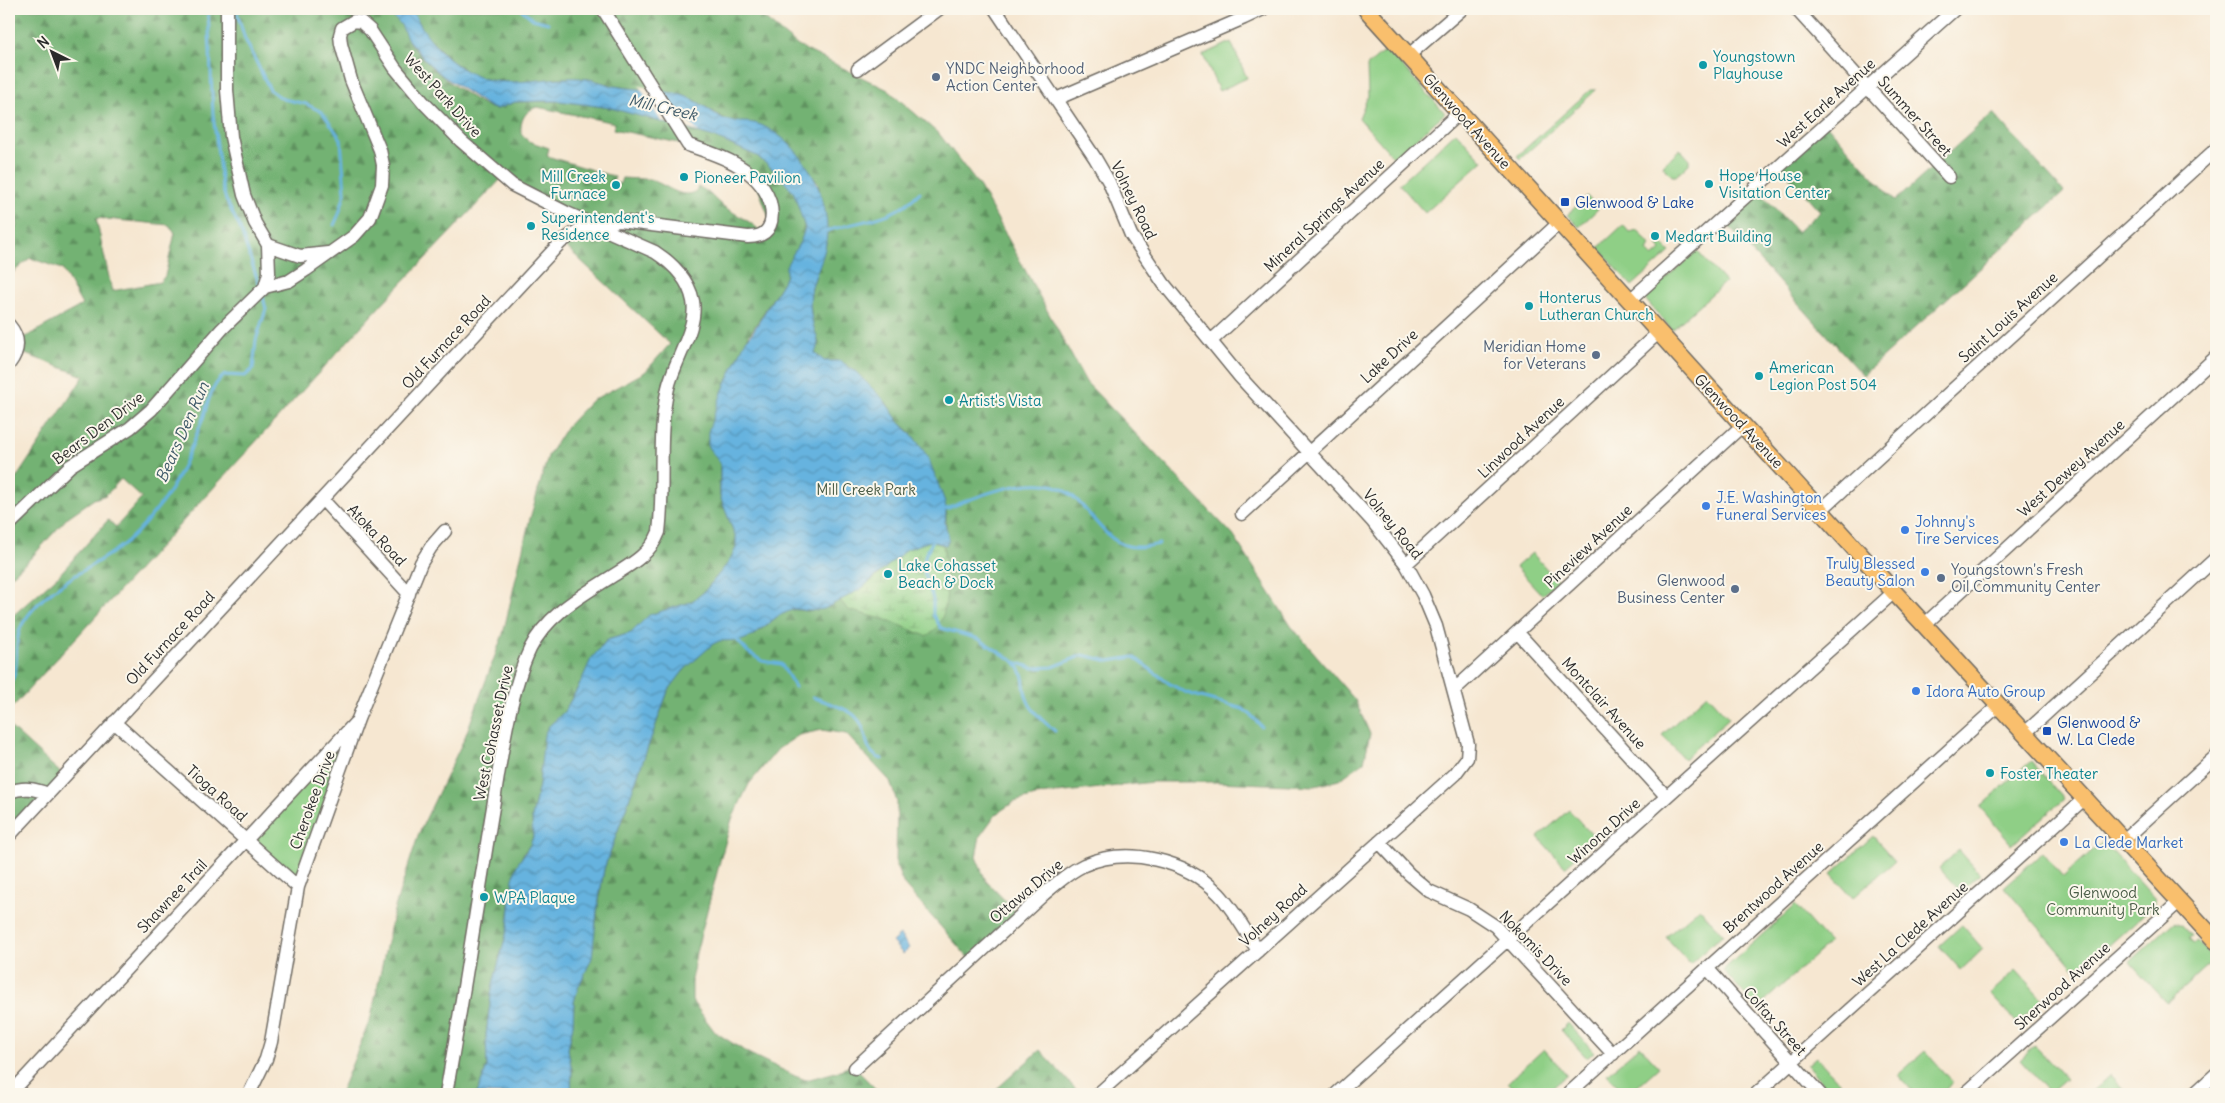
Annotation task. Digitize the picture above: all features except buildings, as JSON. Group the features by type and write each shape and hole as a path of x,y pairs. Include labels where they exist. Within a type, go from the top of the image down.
{"main road":[{"name":"Glenwood Avenue","path":"1366,9 1410,55 1459,113 1894,592 2216,941"}],"street":[{"path":"227,9 227,90 231,137 244,195 255,223 268,245 269,273 265,288"},
{"name":"Old Furnace Road","path":"9,836 561,242 579,230 612,221 634,222 748,237 761,236 767,231 771,223 772,209 763,188 743,170 722,156 688,145 603,9"},
{"path":"858,69 939,9"},
{"name":"Volney Road","path":"995,9 1056,99 1108,181 1131,235 1144,256 1211,341 1373,522 1406,564 1423,595 1436,626 1468,744 1468,758 1455,774 1098,1094"},
{"path":"1056,99 1263,9"},
{"path":"1410,55 1462,9"},
{"name":"Summer Street","path":"1796,9 1949,177"},
{"name":"West Earle Avenue","path":"1629,301 1955,9"},
{"name":"West Park Drive","path":"265,288 289,281 354,236 370,218 376,206 384,166 380,150 351,80 341,44 340,35 342,28 354,21 366,26 395,68 421,99 494,171 532,197 595,226"},
{"name":"Mineral Springs Avenue","path":"1211,341 1459,113"},
{"name":"Saint Louis Avenue","path":"1821,510 2216,149"},
{"name":"Lake Drive","path":"1242,514 1559,223"},
{"name":"West Cohasset Drive","path":"446,1094 499,771 511,712 525,661 538,635 554,617 644,555 656,540 659,532 666,397 670,379 690,330 694,313 693,302 690,289 683,277 664,258 655,252 595,226"},
{"name":"West Park Drive","path":"268,245 300,256 328,253"},
{"name":"Bears Den Drive","path":"9,525 70,466 130,428 151,410 232,319 265,288"},
{"path":"9,325 13,329 17,342 14,357 9,364"},
{"name":"Linwood Avenue","path":"1406,564 1658,333"},
{"name":"West Dewey Avenue","path":"1925,624 2216,358"},
{"name":"Pineview Avenue","path":"1454,690 1744,425"},
{"name":"Atoka Road","path":"322,499 409,594"},
{"name":"Cherokee Drive","path":"249,1094 272,1042 298,887 358,719 409,594 426,554 445,531"},
{"path":"2025,733 2216,558"},
{"name":"Winona Drive","path":"1336,1094 1894,592"},
{"name":"Montclair Avenue","path":"1518,633 1666,796"},
{"name":"Brentwood Avenue","path":"1568,1094 2000,705"},
{"name":"Shawnee Trail","path":"10,1094 358,719"},
{"name":"Tioga Road","path":"114,722 298,887"},
{"path":"2124,840 2216,756"},
{"path":"9,792 24,788 48,794"},
{"name":"West La Clede Avenue","path":"1756,1094 2085,798"},
{"name":"Nokomis Drive","path":"1379,842 1421,886 1438,896 1468,908 1486,919 1508,940 1613,1054"},
{"name":"Ottawa Drive","path":"855,1068 1044,894 1069,874 1096,861 1131,857 1152,860 1183,869 1202,880 1220,895 1258,951"},
{"name":"Sherwood Avenue","path":"1965,1094 2180,901"},
{"name":"Colfax Street","path":"1707,968 1820,1094"},
{"path":"2194,1094 2216,1074"}],"green space":[{"path":"9,9 390,9 393,16 402,26 409,42 426,62 457,88 490,108 497,109 515,102 560,101 611,108 657,120 711,136 757,156 776,172 794,193 803,219 805,233 783,282 748,337 722,392 714,455 720,463 720,496 736,538 736,548 728,563 704,592 691,602 649,615 631,633 607,640 601,646 564,712 548,727 545,735 539,785 532,817 533,837 523,854 510,902 508,927 492,988 486,1035 487,1067 477,1094 340,1094 371,1017 394,910 419,833 465,737 503,634 529,522 548,456 567,426 591,401 645,372 670,344 561,242 594,226 502,178 381,305 9,711 9,619 59,575 108,520 116,527 142,498 121,479 106,495 94,499 68,517 31,558 9,578 9,489 84,376 17,351 17,342 82,305 62,269 30,258 9,276 9,231 18,226 9,202","holes":["537,107 615,123 613,129 688,145 755,179 771,223 759,230 722,206 706,191 698,187 696,191 686,194 647,179 622,178 620,184 613,182 615,177 547,156 549,148 528,141 521,133 521,124 524,117 529,111","96,218 169,225 175,233 165,276 160,282 112,291"]},
{"path":"412,9 753,9 798,46 888,90 940,135 980,187 1086,382 1233,535 1291,626 1355,700 1370,734 1364,762 1339,780 1315,786 1216,782 1153,782 1039,795 1014,802 996,814 980,836 976,857 986,881 1020,916 971,961 904,885 896,866 897,802 890,781 846,734 822,730 799,735 778,749 749,784 732,819 696,953 692,976 692,1001 715,1032 748,1053 806,1080 836,1072 852,1065 881,1094 571,1094 572,1071 568,1049 573,1025 574,1002 595,925 604,869 668,691 691,662 714,643 720,640 745,638 754,635 777,617 787,612 794,610 816,610 840,600 946,529 946,509 930,463 909,431 899,422 884,400 856,372 841,361 824,361 815,353 818,342 812,321 810,303 812,287 826,244 827,229 818,183 781,138 760,125 725,119 693,99 682,95 614,86 589,79 560,78 544,81 510,82 490,80 472,75 453,62 426,35"},
{"path":"1231,42 1247,78 1219,91 1203,55"},
{"path":"1387,49 1445,113 1394,158 1359,118 1368,96 1367,66"},
{"path":"1590,90 1596,90 1520,159 1517,156"},
{"path":"1993,113 2064,192 1863,375 1721,218 1756,188 1797,232 1820,211 1779,166 1826,124 1895,201"},
{"path":"1456,132 1483,161 1425,213 1399,184"},
{"path":"1680,149 1689,159 1689,164 1676,176 1672,176 1663,167"},
{"path":"1587,196 1598,209 1579,227 1567,215"},
{"path":"1623,225 1629,232 1638,230 1650,245 1647,251 1653,257 1661,250 1657,245 1660,242 1670,252 1632,286 1598,248"},
{"path":"1697,251 1725,282 1672,330 1644,298"},
{"path":"930,541 943,545 947,595 941,620 935,630 926,636 890,621 848,610 840,600 871,581 907,549"},
{"path":"1532,553 1558,581 1542,595 1516,567"},
{"path":"1707,694 1729,718 1684,759 1662,735"},
{"path":"358,719 298,887 246,840"},
{"path":"9,726 64,776 9,836"},
{"path":"2031,761 2064,799 2012,845 1980,807"},
{"path":"1569,810 1596,839 1565,867 1538,837"},
{"path":"1873,836 1895,861 1853,898 1831,874"},
{"name":"Glenwood Community Park","path":"2103,841 2155,899 2154,905 2078,973 2004,887 2043,852 2063,877"},
{"path":"1959,850 1980,874 1960,891 1939,868"},
{"path":"1795,905 1829,943 1757,1008 1723,970"},
{"path":"1699,908 1723,934 1690,964 1666,937"},
{"path":"2174,922 2182,925 2192,936 2189,938 2193,944 2197,941 2214,960 2167,1003 2130,962"},
{"path":"1962,925 1983,949 1961,970 1939,946"},
{"path":"2016,970 2043,1000 2017,1023 1990,994"},
{"path":"1568,1023 1594,1052 1587,1058 1561,1030"},
{"path":"1640,1046 1659,1067 1629,1094 1625,1094 1607,1074"},
{"path":"2035,1046 2066,1079 2050,1093 2020,1060"},
{"path":"1544,1049 1567,1075 1546,1094 1519,1094 1508,1082"},
{"path":"1040,1050 1080,1094 991,1094"},
{"path":"1925,1051 1953,1083 1940,1094 1915,1094 1898,1075"},
{"path":"1816,1057 1841,1084 1831,1093 1807,1065"},
{"path":"2110,1075 2128,1094 2089,1094"}],"water":[{"name":"Mill Creek","path":"390,9 412,9 429,38 444,55 462,69 486,79 500,82 515,82 574,78 623,88 683,95 724,119 761,125 776,133 790,145 812,174 820,191 825,209 827,226 825,249 810,296 811,315 818,342 815,353 824,361 841,361 856,372 884,400 899,422 913,436 928,457 945,502 945,523 949,540 946,545 930,541 907,549 861,589 824,609 810,611 794,609 778,616 752,636 743,640 719,641 713,644 684,670 668,691 604,869 592,958 578,988 574,1002 573,1025 568,1049 572,1071 571,1094 477,1094 487,1067 486,1035 492,988 508,927 513,879 517,865 533,837 532,817 539,785 544,735 548,727 564,712 579,686 591,659 607,640 631,633 649,615 691,602 704,592 728,563 736,548 736,538 720,496 720,463 708,447 708,432 722,392 746,340 751,335 783,282 786,275 786,266 801,240 805,228 794,193 776,172 757,156 711,136 611,108 560,101 538,101 515,102 497,109 491,108 443,76 427,62 408,40"},
{"path":"900,935 909,948 903,954 892,942"}],"pier":[{"path":"639,86 660,90 676,111 699,132 661,121"}],"waterway":[{"name":"Bears Den Run","path":"208,9 213,114 222,186 226,200 240,228 260,287"},
{"path":"236,9 245,39 270,90 283,99 306,104 322,112 341,139 345,193 334,225"},
{"path":"521,9 533,19 548,23"},
{"path":"827,231 876,218 899,209 920,192"},
{"name":"Bears Den Run","path":"9,683 15,672 19,631 33,610 56,588 134,536 167,496 178,476 216,384 225,375 245,376 253,369 256,340 266,309 262,293"},
{"path":"946,509 971,499 1015,486 1043,484 1055,486 1075,498 1108,535 1117,542 1136,547 1159,544"},
{"path":"932,542 925,556 924,572 933,599 933,615 941,628 979,639 1015,662 1033,668 1053,667 1083,655 1109,661 1134,657 1170,684 1187,693 1243,709 1261,726"},
{"path":"737,640 748,652 762,661 781,664 795,687"},
{"path":"1016,663 1022,674 1026,696 1030,705 1040,718 1055,731"},
{"path":"813,697 842,708 856,717 861,723 871,751 875,756 882,759"}],"place":[{"name":"Youngstown Playhouse","path":"1703,65"},
{"name":"YNDC Neighborhood Action Center","path":"936,77"},
{"name":"Pioneer Pavilion","path":"684,177"},
{"name":"Hope House Visitation Center","path":"1709,184"},
{"name":"Mill Creek Furnace","path":"616,185"},
{"name":"Glenwood & Lake","path":"1565,202"},
{"name":"Superintendent's Residence","path":"531,226"},
{"name":"Medart Building","path":"1655,236"},
{"name":"Honterus Lutheran Church","path":"1529,306"},
{"name":"Meridian Home for Veterans","path":"1596,355"},
{"name":"American Legion Post 504","path":"1759,376"},
{"name":"Artist's Vista","path":"949,400"},
{"name":"J.E. Washington Funeral Services","path":"1706,506"},
{"name":"Johnny's Tire Services","path":"1905,530"},
{"name":"Truly Blessed Beauty Salon","path":"1925,572"},
{"name":"Lake Cohasset Beach & Dock","path":"888,574"},
{"name":"Youngstown's Fresh Oil Community Center","path":"1941,578"},
{"name":"Glenwood Business Center","path":"1735,589"},
{"name":"Idora Auto Group","path":"1916,691"},
{"name":"Glenwood & W. La Clede","path":"2047,731"},
{"name":"Foster Theater","path":"1990,773"},
{"name":"La Clede Market","path":"2064,842"},
{"name":"WPA Plaque","path":"484,897"}],"park label":[{"name":"Mill Creek Park","path":"866,489"}]}
